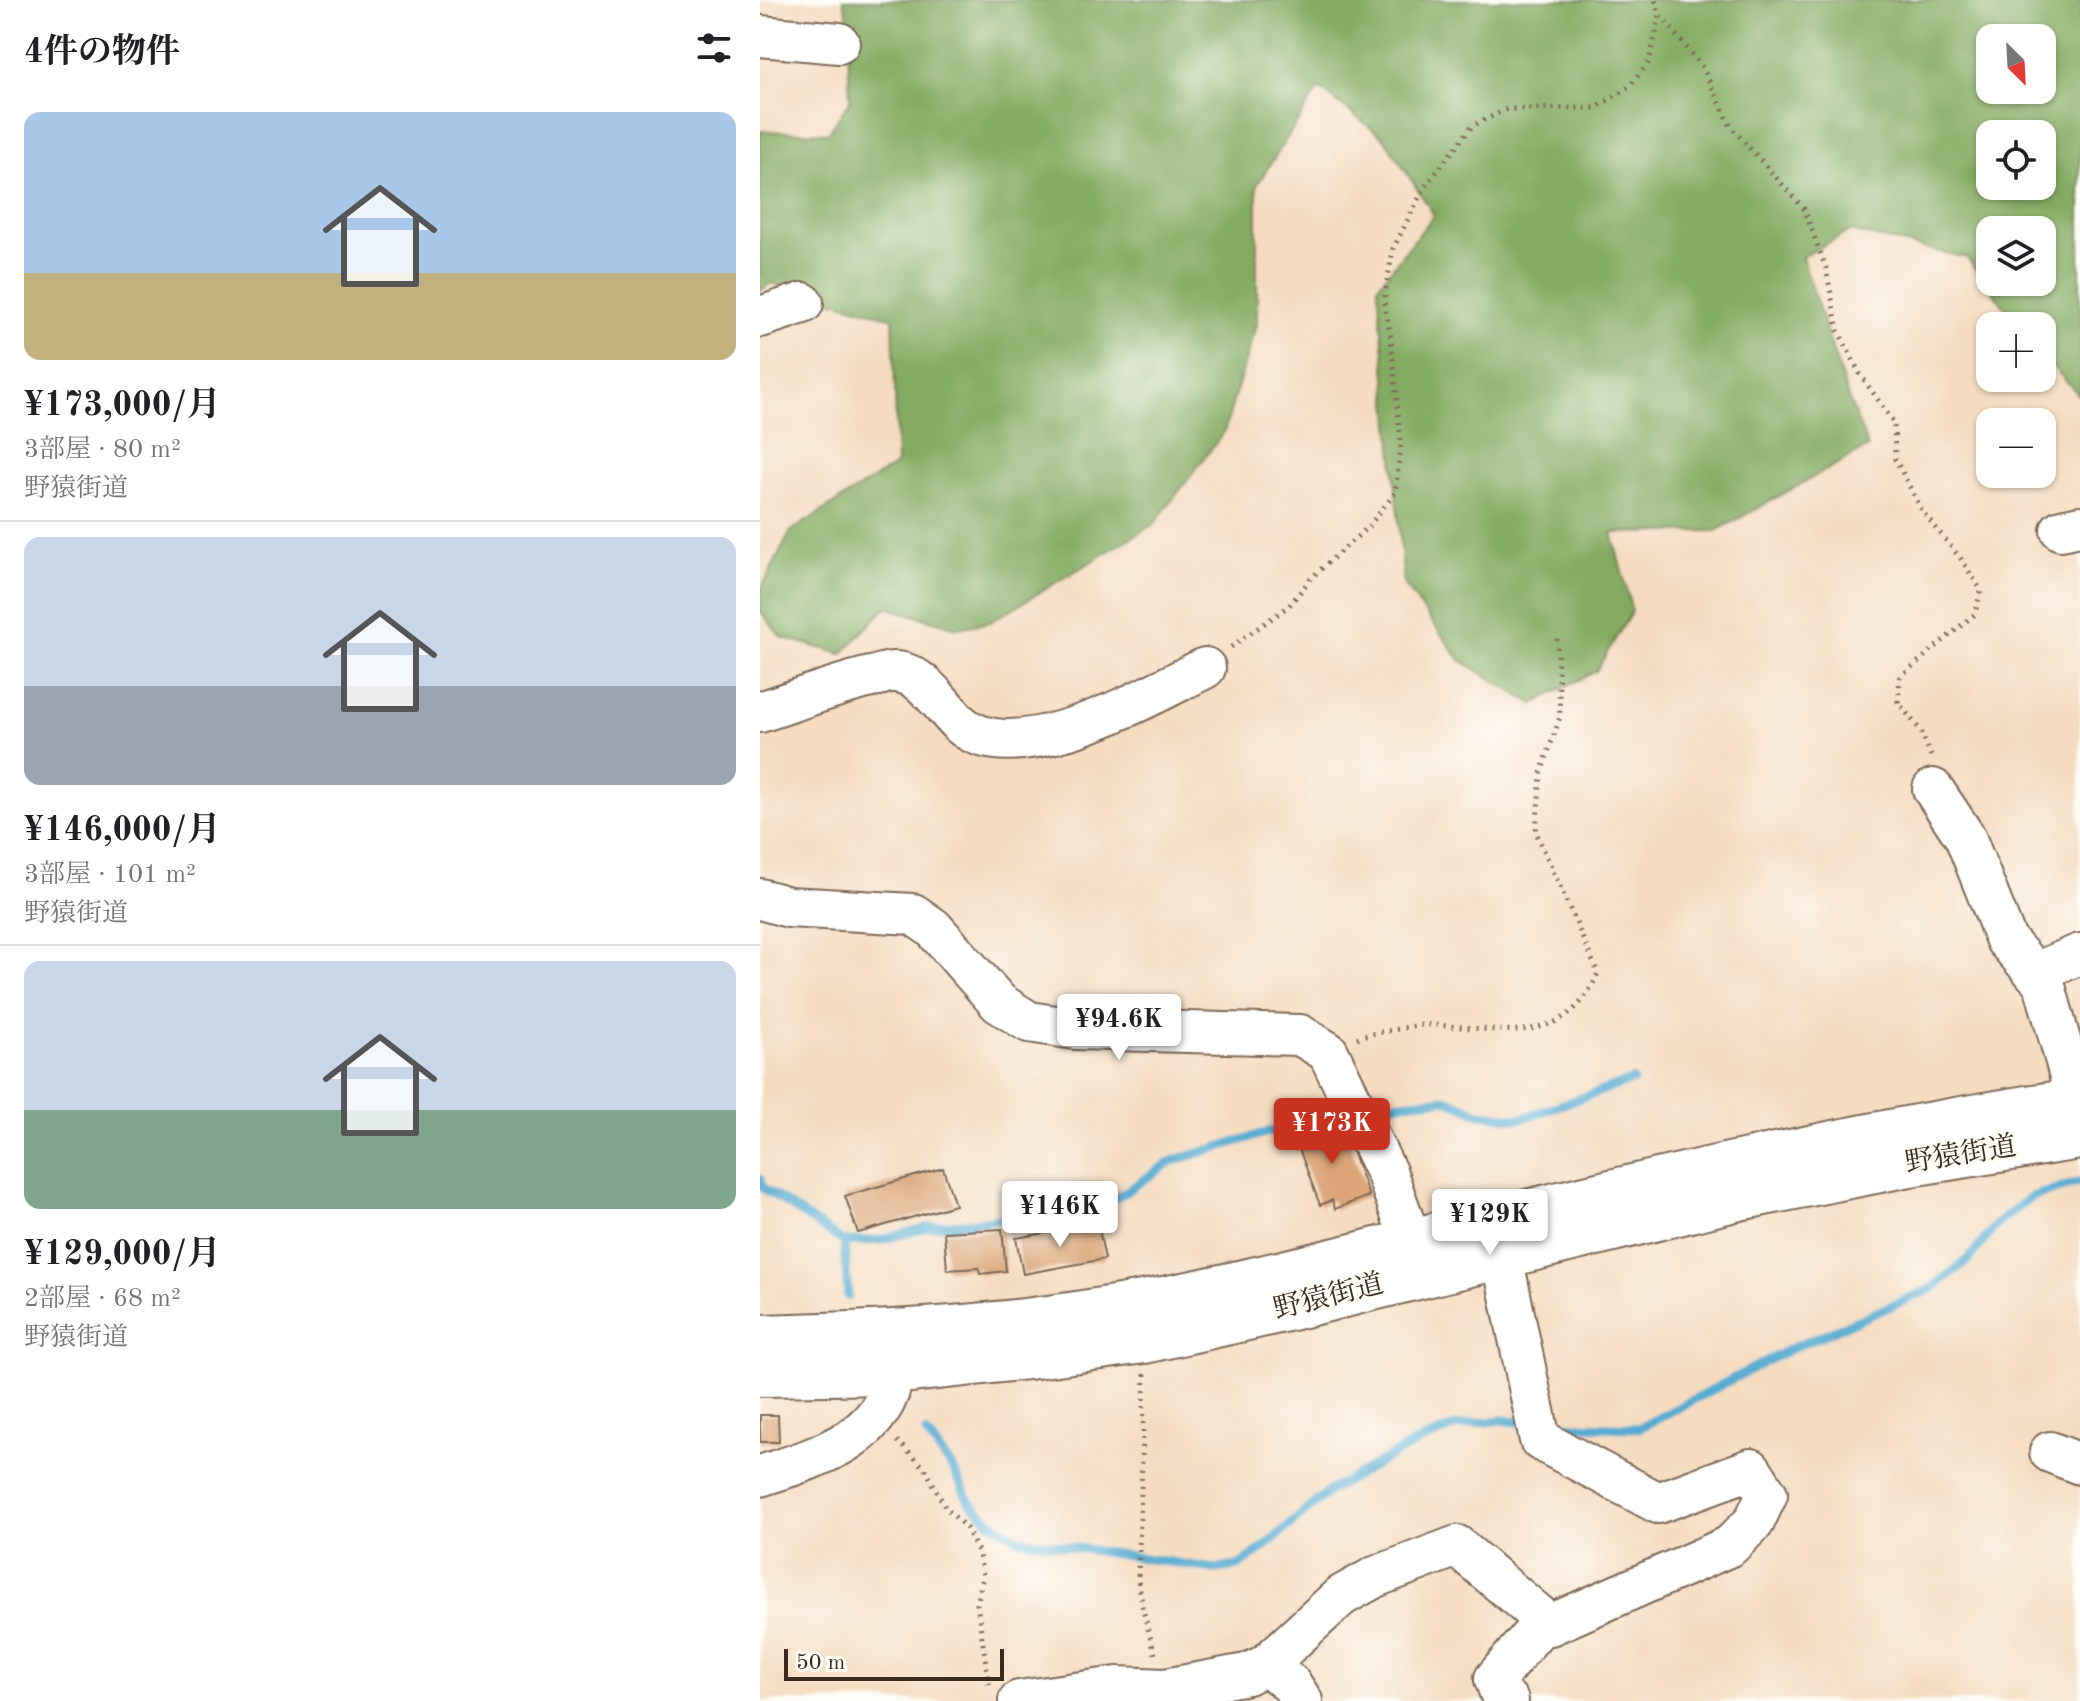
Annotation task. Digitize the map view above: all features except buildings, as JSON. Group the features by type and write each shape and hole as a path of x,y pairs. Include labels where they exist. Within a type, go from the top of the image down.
{"main road":[{"name":"野猿街道","path":"760,1374 892,1353 1039,1320 1127,1306 1275,1275 1416,1258 1502,1256 1809,1183 1910,1164 2079,1113"},
{"name":"野猿街道","path":"760,1337 892,1353 1028,1357 1144,1341 1694,1172 1970,1117 2079,1113"}],"street":[{"path":"760,36 839,43"},
{"path":"760,317 803,303"},
{"path":"760,712 896,671 920,681 963,727 990,739 1039,738 1115,713 1205,668"},
{"path":"1933,789 1965,837 2006,940 2044,983 2079,1113"},
{"path":"760,899 789,907 913,914 933,928 999,1003 1029,1022 1075,1029 1300,1035 1328,1052 1387,1174 1416,1258"},
{"path":"2035,973 2080,954"},
{"path":"1004,1693 1117,1687 1165,1695 1247,1674 1266,1665 1341,1596 1375,1577 1457,1546 1550,1625 1730,1546 1754,1522 1767,1494 1751,1469 1658,1503 1537,1426 1502,1256"},
{"path":"760,1476 821,1455 848,1441 875,1417 887,1396 892,1353"},
{"path":"1508,1701 1501,1695 1495,1679 1544,1621"},
{"path":"1266,1665 1291,1684 1302,1701"}],"path":[{"path":"1655,0 1660,15 1703,68 1731,127 1804,209 1826,268 1838,330 1860,374 1894,423 1895,459 1923,512 1961,559 1981,590 1975,614 1900,677 1898,702 1921,731 1933,762 1933,789"},
{"path":"1205,668 1250,631 1289,606 1311,578 1369,526 1395,493 1401,445 1391,338 1384,301 1393,249 1424,188 1472,126 1507,109 1596,108 1629,87 1649,62 1660,15"},
{"path":"1328,1052 1365,1035 1427,1024 1520,1032 1545,1028 1570,1013 1590,991 1598,973 1536,832 1541,773 1560,717 1557,638"},
{"path":"1144,1341 1146,1392 1138,1577 1143,1610 1165,1695"},
{"path":"875,1417 925,1468 945,1507 966,1528 978,1551 983,1575 977,1604 1004,1693"}],"green space":[{"path":"843,0 2080,0 2080,396 2056,370 2056,312 2008,312 1996,296 2056,296 2056,216 1976,216 1976,270 1967,258 1850,231 1802,257 1848,397 1868,447 1716,531 1612,533 1632,611 1596,671 1533,704 1460,660 1404,584 1378,286 1434,215 1384,138 1319,88 1257,185 1257,321 1224,432 1154,524 990,622 957,628 886,607 842,654 781,637 760,611 760,591 791,531 897,464 893,318 771,283 760,291 760,131 828,133 850,101 847,13"}],"waterway":[{"path":"1371,1106 1445,1099 1481,1114 1520,1119 1633,1080"},
{"path":"844,1242 881,1240 928,1227 1101,1208 1172,1161 1339,1111"},
{"path":"760,1179 762,1187 844,1242 848,1296"},
{"path":"1546,1425 1639,1428 1790,1349 1931,1289 1970,1258 1997,1224 2031,1197 2080,1182"},
{"path":"926,1433 954,1470 969,1501 990,1522 1019,1539 1215,1569 1238,1566 1329,1491 1411,1445 1456,1426 1501,1420 1527,1423"}]}
